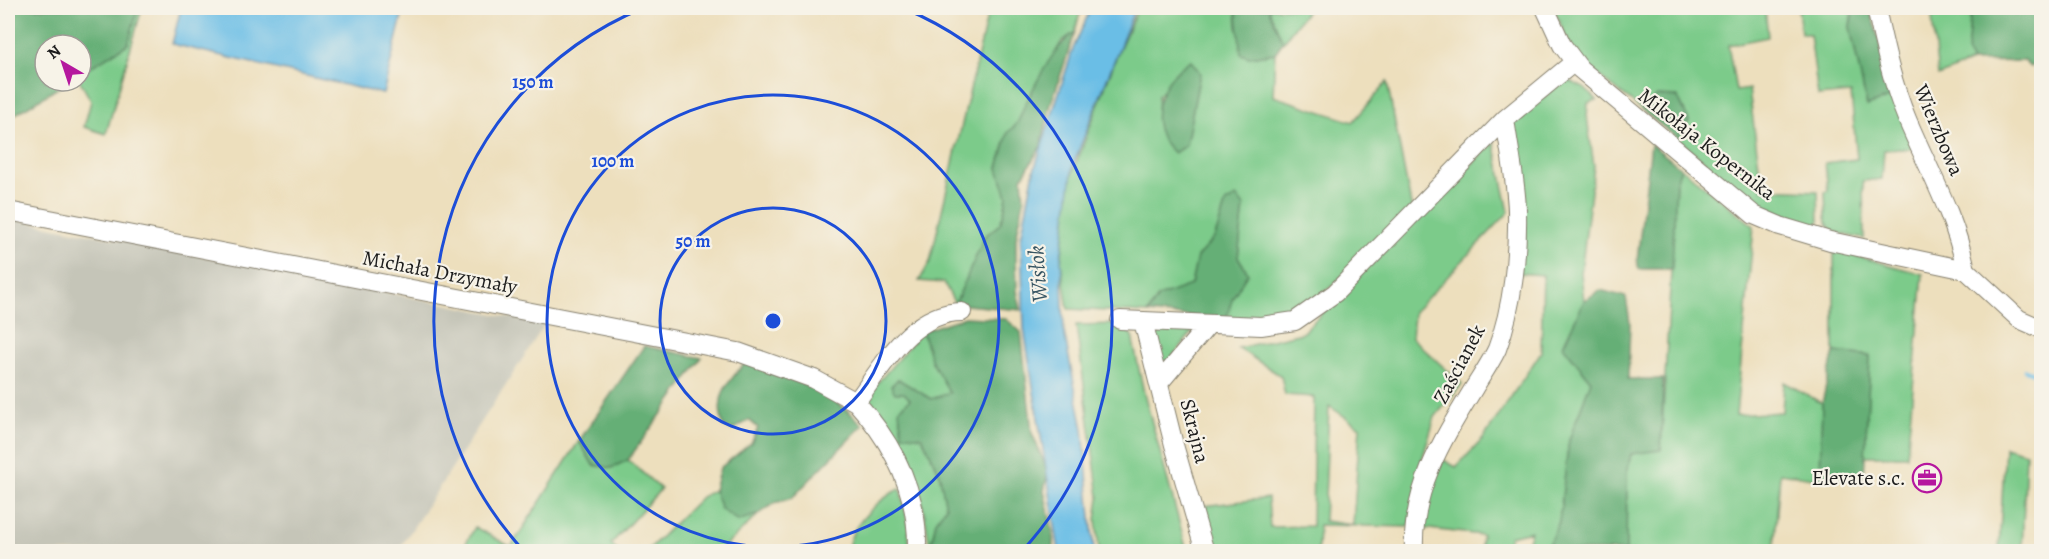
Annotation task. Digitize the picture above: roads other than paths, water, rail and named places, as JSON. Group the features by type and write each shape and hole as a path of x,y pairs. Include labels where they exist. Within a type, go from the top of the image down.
{"street":[{"name":"Mikołaja Kopernika","path":"1545,8 1562,45 1574,63 1754,215 1780,226 1830,241 1966,270"},
{"name":"Wierzbowa","path":"1875,8 1891,74 1907,119 1938,182 1961,243 1966,270"},
{"path":"1120,320 1280,325 1308,314 1348,280 1505,119 1574,63"},
{"name":"Zaścianek","path":"1414,552 1418,505 1427,472 1439,445 1496,351 1504,329 1511,290 1517,209 1505,119"},
{"name":"Michała Drzymały","path":"8,211 738,352 814,379 856,402 888,442 908,484 914,510 917,552"},
{"path":"1966,270 2019,319 2042,329"},
{"path":"856,402 917,327 939,314 962,312"},
{"name":"Skrajna","path":"1143,321 1177,455 1205,552"},
{"path":"1160,382 1209,324"}],"water":[{"path":"181,8 404,8 383,94 172,44"},
{"name":"Wisłok","path":"1091,8 1135,8 1073,165 1061,257 1064,332 1083,429 1094,551 1059,551 1024,329 1021,238 1034,170 1073,49"}],"waterway":[{"path":"2025,370 2042,376"}],"place":[{"name":"Elevate s.c.","path":"1927,478"}]}
